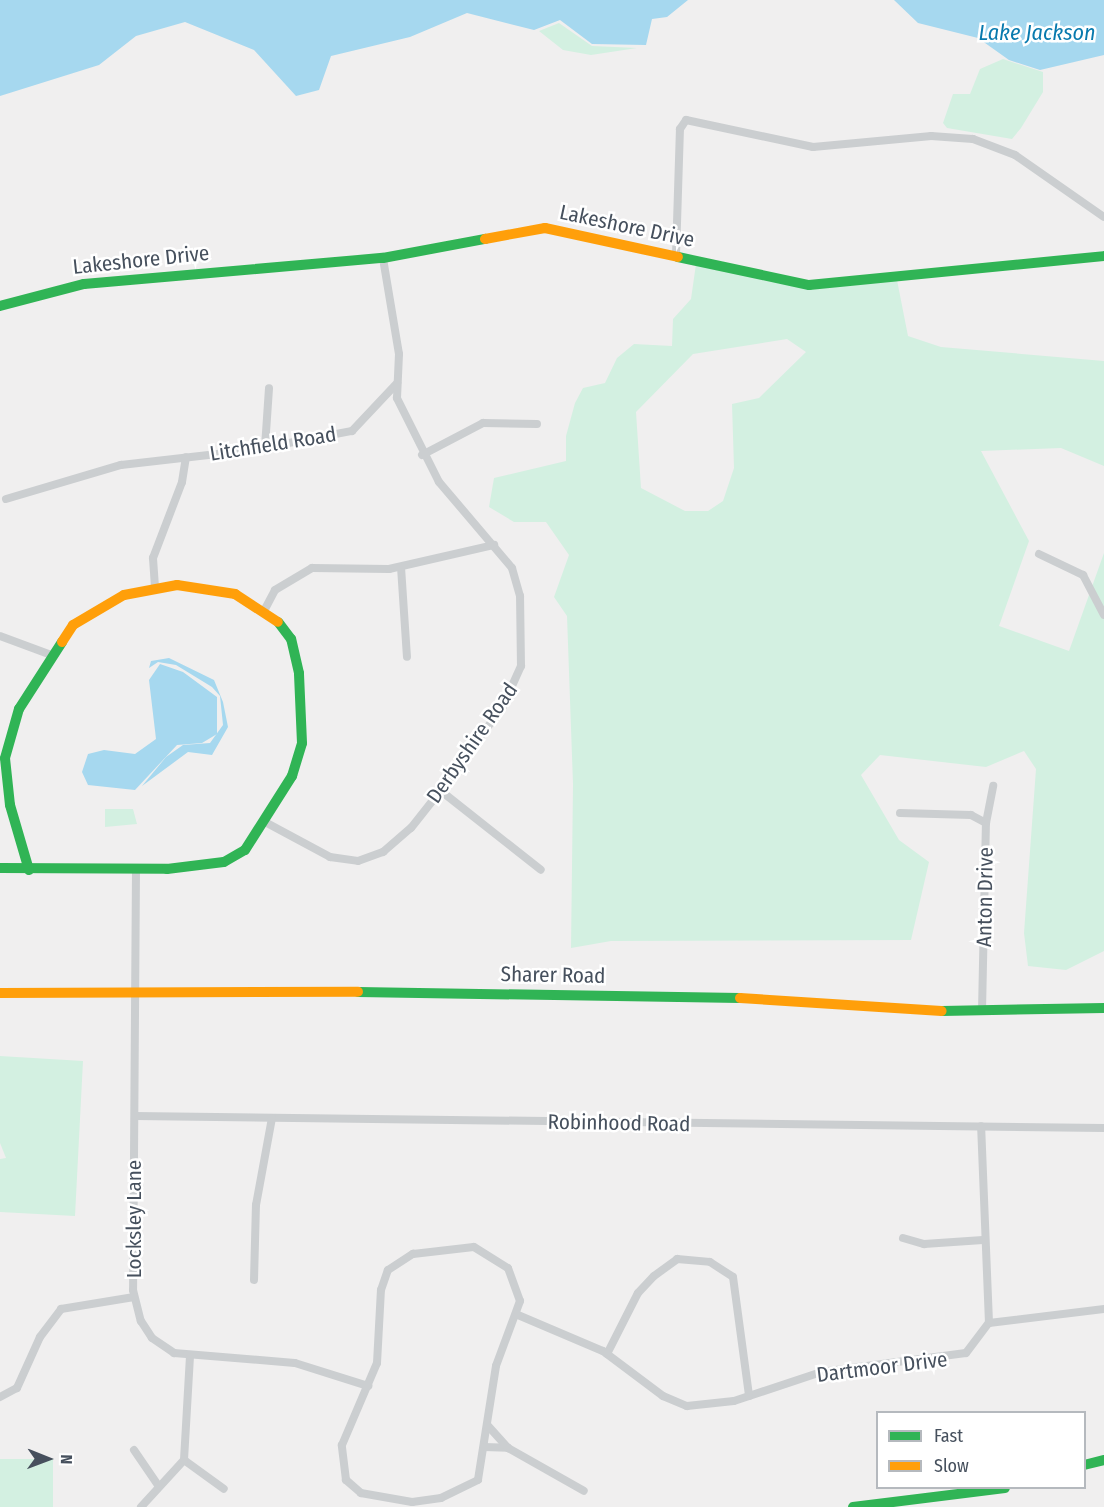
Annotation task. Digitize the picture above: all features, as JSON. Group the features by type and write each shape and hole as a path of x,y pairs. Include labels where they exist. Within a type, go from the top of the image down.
{"street":[{"path":"676,255 680,129 686,120 732,126 813,147 931,136 973,139 1015,155 1104,217"},
{"name":"Lakeshore Drive","path":"0,306 84,284 383,258 544,228 809,285 1104,256"},
{"path":"383,258 399,354 397,383"},
{"name":"Litchfield Road","path":"6,499 121,465 265,447 352,431 397,383"},
{"name":"Derbyshire Road","path":"266,822 320,854 364,860 390,847 441,790 503,706 521,666 517,578 494,545 422,455 397,398 397,383"},
{"path":"265,447 269,388"},
{"path":"422,455 483,423 537,424"},
{"path":"155,587 154,552 182,482 186,456"},
{"path":"265,609 275,590 312,568 400,567 494,545"},
{"path":"1039,554 1083,576 1104,615"},
{"path":"400,567 407,657"},
{"path":"0,868 29,870 136,870 224,862 244,850 266,822 294,769 304,726 291,639 265,609 207,587 155,587 83,615 51,655 19,709 4,758 10,805 29,870"},
{"path":"0,636 51,655"},
{"name":"Anton Drive","path":"982,1011 986,823 993,786"},
{"path":"441,790 541,870"},
{"path":"900,813 971,815 986,823"},
{"name":"Locksley Lane","path":"136,870 134,1297 152,1338 190,1357 279,1360 368,1386"},
{"name":"Sharer Road","path":"0,993 136,991 789,999 914,1012 1104,1008"},
{"name":"Robinhood Road","path":"135,1116 1104,1128"},
{"path":"254,1280 256,1204 272,1119"},
{"path":"981,1126 983,1240 989,1323 1104,1309"},
{"path":"903,1238 924,1244 983,1240"},
{"path":"477,1248 511,1272 520,1301 518,1315 496,1366 478,1480 463,1491 412,1502 361,1493 346,1480 342,1445 368,1386 377,1363 383,1284 402,1257 477,1248"},
{"path":"607,1354 638,1293 662,1268 677,1259 710,1262 733,1277 749,1396"},
{"path":"0,1396 17,1388 33,1350 61,1309 134,1297"},
{"name":"Dartmoor Drive","path":"518,1315 607,1354 680,1405 749,1396 821,1372 957,1357 974,1347 989,1323"},
{"path":"141,1507 158,1485 184,1460 190,1357"},
{"path":"487,1425 508,1448 584,1491"},
{"path":"484,1447 508,1448"},
{"path":"134,1450 158,1485"},
{"path":"184,1460 224,1489"},
{"path":"1086,1464 1104,1460"},
{"path":"853,1507 997,1489"}],"green space":[{"path":"559,23 592,46 637,48 591,55 563,50 539,31"},
{"path":"1003,59 1043,72 1043,92 1021,128 1012,139 947,128 943,123 953,94 970,94 980,69"},
{"path":"696,264 808,289 897,280 908,336 941,347 1104,361 1104,466 1061,448 981,451 1029,541 999,626 1069,651 1104,553 1104,951 1066,970 1028,966 1024,933 1036,769 1024,751 986,767 880,755 861,775 899,840 929,862 911,940 611,941 571,948 573,784 567,616 554,597 569,555 546,522 514,522 489,507 494,478 566,461 566,436 575,403 583,388 605,383 617,358 634,344 672,346 673,319 691,299","holes":["787,339 806,352 759,398 732,404 734,468 723,501 708,511 685,511 641,488 636,412 693,354"]},
{"path":"105,809 133,809 137,824 105,827"},
{"path":"0,1056 83,1061 75,1216 0,1212 0,1159 6,1158 0,1143"},
{"path":"0,1459 53,1459 53,1507 0,1507"}],"water":[{"path":"0,0 688,0 667,17 652,19 646,45 592,44 560,20 534,30 467,13 410,37 331,56 319,90 296,96 254,50 185,22 136,36 99,65 0,96"},
{"name":"Lake Jackson","path":"894,0 1104,0 1104,55 1040,70 1009,60 978,38 918,23"},
{"path":"169,658 214,680 223,702 228,727 212,755 188,752 142,786 166,757 183,745 210,743 223,725 220,696 212,687 176,665 158,662 149,668 151,661"},
{"path":"160,664 183,672 217,697 217,734 202,743 177,745 135,790 88,785 82,772 88,754 104,750 135,754 156,739 149,680"}],"traffic: fast":[{"path":"0,306 84,284 383,258 485,239"},
{"path":"678,257 809,285 1104,256"},
{"path":"0,868 167,869 224,862 245,850 292,776 302,743 299,673 291,639 278,622"},
{"path":"29,870 10,805 5,758 19,709 62,642"},
{"path":"358,992 740,998"},
{"path":"942,1011 1104,1008"},
{"path":"1086,1464 1104,1460"},
{"path":"853,1507 997,1489"}],"traffic: slow":[{"path":"485,239 545,228 678,257"},
{"path":"62,642 73,625 124,595 177,585 235,594 278,622"},
{"path":"0,993 358,992"},
{"path":"740,998 942,1011"}]}
